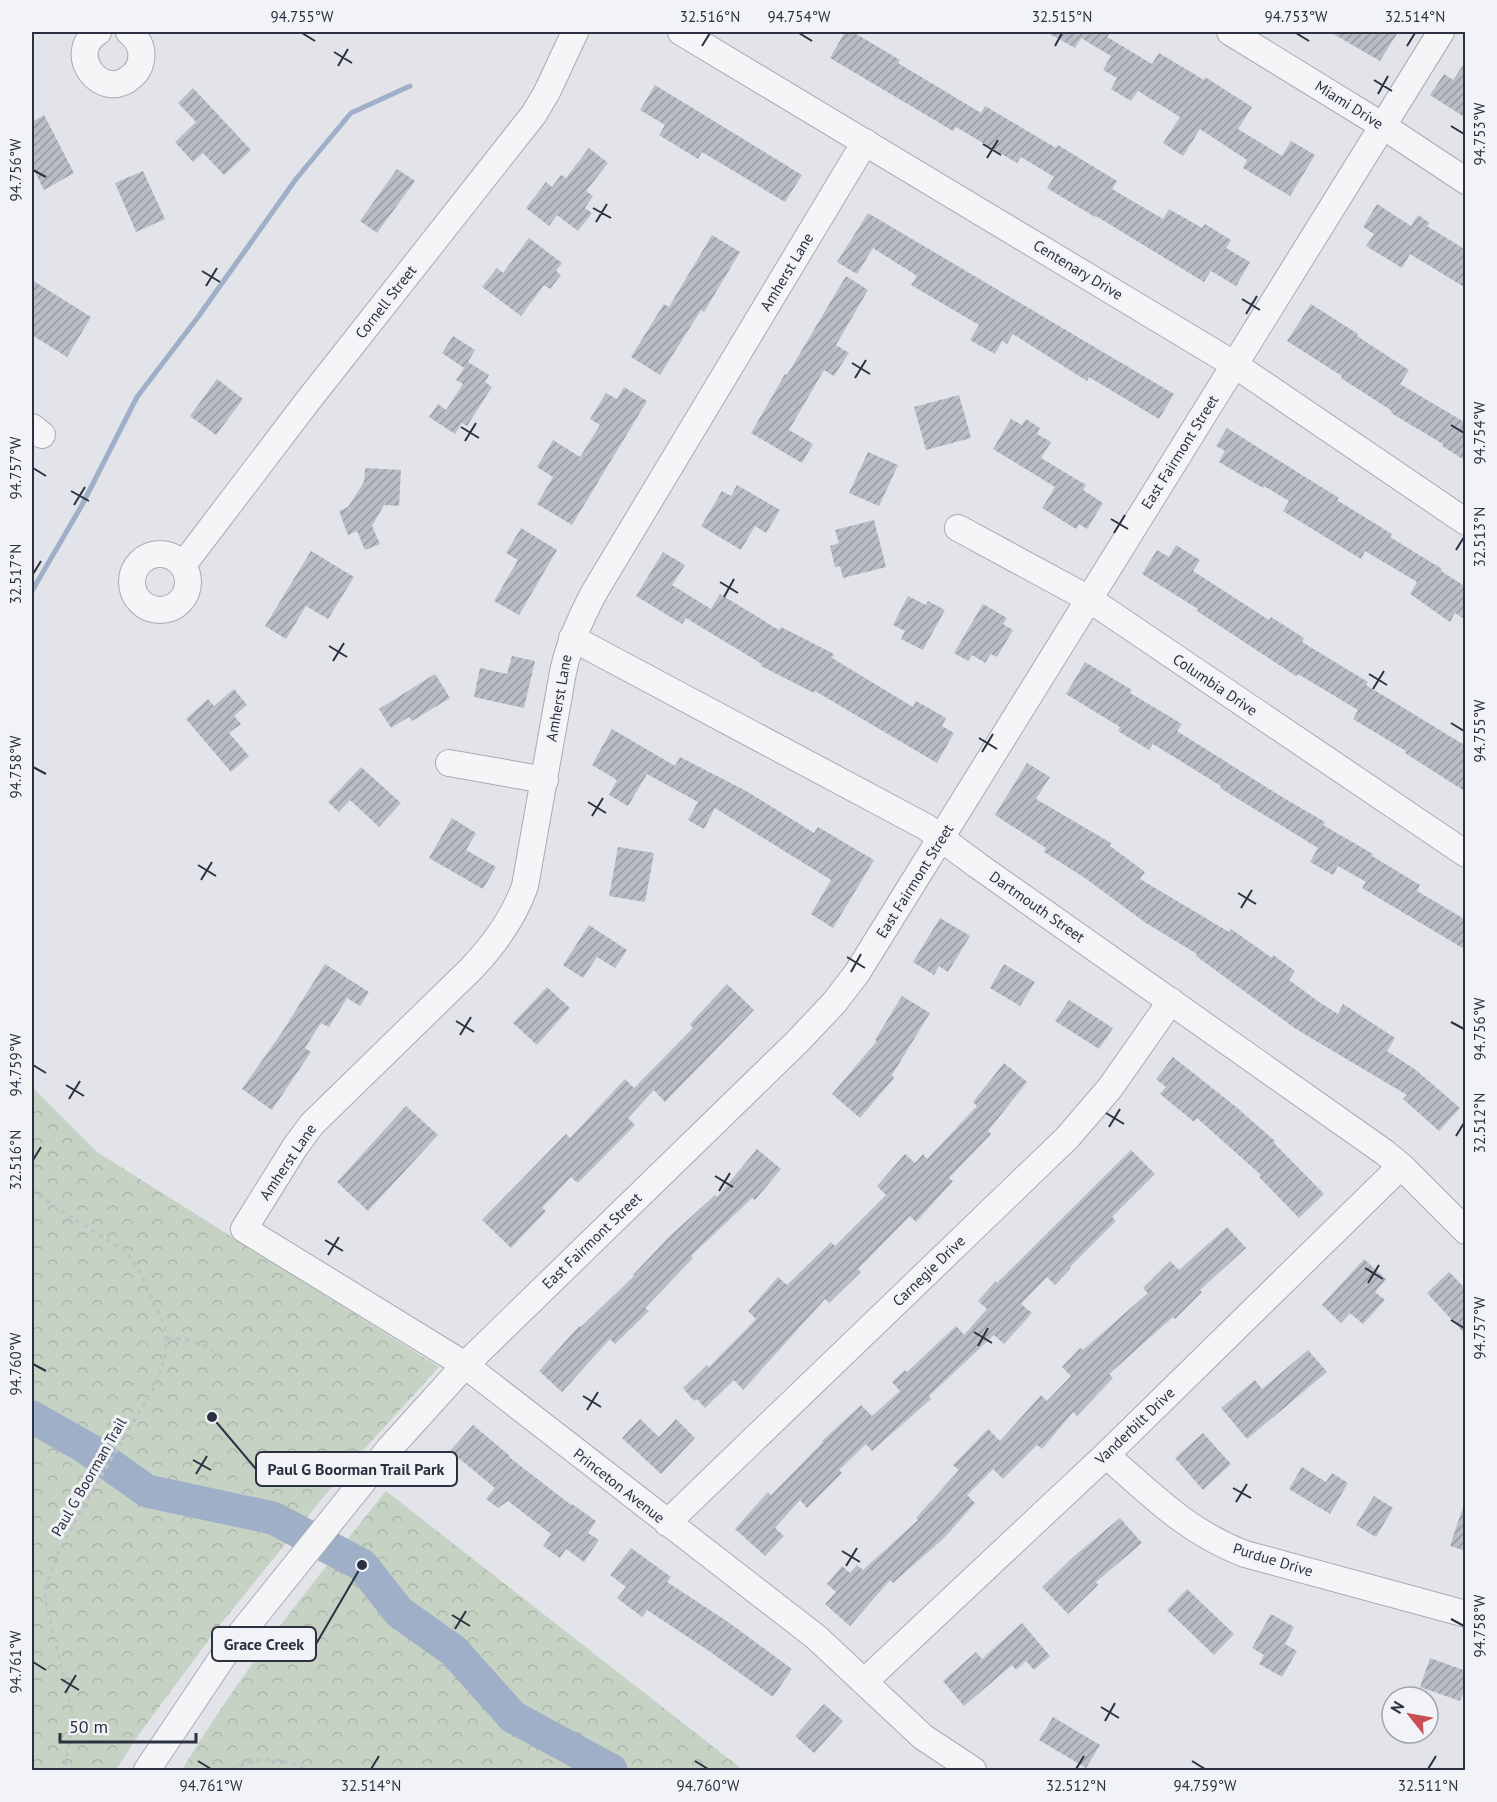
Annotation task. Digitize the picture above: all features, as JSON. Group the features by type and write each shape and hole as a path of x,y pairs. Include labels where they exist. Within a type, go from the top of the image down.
{"street":[{"path":"98,32 88,42 85,61 95,78 112,84 129,79 140,65 141,47 136,34"},
{"name":"Cornell Street","path":"183,565 307,402 534,114 575,32"},
{"name":"Centenary Drive","path":"681,32 1235,365 1466,522"},
{"name":"Miami Drive","path":"1230,32 1383,126 1466,181"},
{"name":"East Fairmont Street","path":"147,1770 206,1680 262,1605 356,1487 465,1365 823,1015 857,973 1441,32"},
{"name":"Amherst Lane","path":"244,1229 306,1131 471,969 504,929 517,907 525,886 563,672 572,638 596,591 865,142"},
{"name":"Columbia Drive","path":"958,528 1089,599 1466,854"},
{"name":"Dartmouth Street","path":"572,638 908,816 1365,1138 1401,1166 1466,1231"},
{"path":"449,763 545,780"},
{"name":"Carnegie Drive","path":"667,1523 1067,1138 1110,1088 1171,1001"},
{"name":"Vanderbilt Drive","path":"864,1682 1106,1455 1401,1166"},
{"name":"Princeton Avenue","path":"244,1229 465,1365 816,1637 923,1737 973,1770"},
{"name":"Purdue Drive","path":"1106,1455 1183,1521 1223,1545 1245,1554 1466,1614"}],"path":[{"name":"Paul G Boorman Trail","path":"32,1189 57,1209 127,1252 141,1273 165,1327 166,1338 162,1373 88,1498 57,1556 46,1585 45,1599 73,1716 63,1770"},
{"path":"166,1338 186,1339 205,1345 223,1358"},
{"path":"231,1770 245,1763 270,1758 283,1760 310,1770"}],"green space":[{"path":"32,1087 97,1152 439,1367 347,1468 219,1626 137,1737 116,1770 32,1770"},
{"path":"386,1491 743,1770 182,1770 253,1662"}],"building":[{"path":"845,32 853,32 900,60 898,63 981,113 985,106 1056,148 1058,145 1117,181 1112,189 1163,219 1169,209 1202,228 1205,224 1231,240 1226,248 1250,262 1236,286 1211,271 1204,282 1047,188 1054,177 1021,157 1017,163 956,127 953,131 830,58"},
{"path":"1046,32 1111,32 1107,37 1152,64 1159,53 1204,80 1205,77 1252,107 1238,129 1282,156 1291,141 1315,155 1290,196 1243,168 1247,160 1200,129 1183,156 1163,143 1180,117 1138,91 1131,101 1111,89 1117,78 1103,70 1111,56 1081,38 1075,48"},
{"path":"1330,32 1398,32 1380,61"},
{"path":"1466,61 1466,118 1430,95 1444,74 1453,80"},
{"path":"655,85 802,175 785,202 702,152 698,159 659,135 665,125 640,110"},
{"path":"193,88 251,150 224,175 203,153 193,162 175,142 196,122 178,103"},
{"path":"44,115 74,173 44,190 32,166 32,122"},
{"path":"589,148 608,163 586,191 593,196 585,208 592,213 578,231 557,215 549,226 526,208 546,182 552,187 561,175 566,178"},
{"path":"397,169 415,181 377,233 360,221"},
{"path":"143,171 165,219 136,232 115,183"},
{"path":"1377,204 1411,226 1418,215 1430,223 1427,226 1466,250 1466,288 1410,254 1402,268 1366,246 1374,234 1363,227"},
{"path":"868,213 1174,394 1159,419 1089,377 1087,381 1013,334 1007,344 1002,341 995,354 970,340 979,325 911,285 917,276 873,248 857,274 837,262"},
{"path":"712,235 740,252 704,312 701,310 660,375 631,357 664,304 669,307"},
{"path":"529,238 562,263 556,271 561,275 550,289 544,285 521,316 482,287 497,268 503,273"},
{"path":"846,276 868,290 836,345 849,353 834,376 824,370 789,430 813,444 802,463 751,433"},
{"path":"32,280 91,317 67,357 32,335"},
{"path":"1311,304 1409,370 1400,384 1466,423 1466,461 1442,446 1443,444 1391,413 1392,411 1341,378 1342,376 1287,341"},
{"path":"453,336 475,350 468,362 489,375 485,382 492,387 467,426 462,423 455,434 429,417 438,404 446,410 463,384 456,380 464,368 442,353"},
{"path":"217,379 243,399 216,435 190,416"},
{"path":"624,387 647,401 572,525 537,504 553,477 537,467 553,440 580,457 600,425 590,419 606,393 617,399"},
{"path":"959,395 971,438 926,450 914,407"},
{"path":"1011,419 1022,425 1026,419 1040,428 1037,434 1051,442 1041,458 1086,485 1083,490 1103,503 1087,529 1079,524 1076,529 1042,508 1055,487 993,449"},
{"path":"1227,428 1339,498 1337,500 1392,534 1390,537 1442,569 1441,571 1466,587 1466,620 1455,613 1450,622 1410,594 1417,582 1365,551 1361,559 1283,511 1289,501 1219,462 1225,451 1216,446"},
{"path":"868,452 898,465 879,506 849,493"},
{"path":"365,468 401,470 399,506 384,505 372,526 380,544 365,550 357,531 348,535 339,511 348,507 364,482"},
{"path":"737,485 780,510 766,533 755,526 741,550 701,526 722,491 731,496"},
{"path":"874,520 886,567 843,578 840,566 835,567 830,546 839,543 835,530"},
{"path":"521,528 557,550 519,615 494,601 518,560 506,553"},
{"path":"1176,545 1200,560 1193,571 1269,620 1271,617 1304,638 1302,642 1368,682 1366,685 1466,746 1466,792 1405,753 1406,751 1353,719 1358,710 1298,674 1296,676 1142,574 1157,550 1169,557"},
{"path":"311,551 354,577 328,619 306,606 286,639 265,626"},
{"path":"663,552 685,565 672,585 711,609 720,594 779,630 781,627 834,654 832,658 913,707 916,701 946,718 942,726 954,733 937,763 815,691 814,693 761,666 762,664 686,618 682,624 636,596"},
{"path":"908,596 926,605 928,601 945,610 923,650 901,639 905,631 893,625"},
{"path":"983,604 1007,618 1003,624 1013,630 997,657 991,654 985,663 972,655 968,661 954,653"},
{"path":"512,656 535,661 524,708 474,697 480,668 507,674"},
{"path":"1085,662 1132,690 1130,693 1182,724 1177,731 1325,822 1323,825 1420,885 1417,891 1466,920 1466,950 1362,888 1366,882 1338,866 1333,875 1310,862 1318,848 1153,744 1149,750 1118,731 1120,727 1066,694"},
{"path":"435,674 450,698 412,721 409,717 391,728 379,709"},
{"path":"234,689 247,705 234,716 241,724 229,733 249,756 231,772 186,719 208,699 214,706"},
{"path":"612,729 675,766 680,757 748,792 814,833 818,827 874,860 833,928 811,914 831,880 715,808 704,829 688,820 698,802 647,774 628,806 609,795 617,780 592,765"},
{"path":"1027,763 1050,777 1036,799 1111,843 1110,846 1145,872 1140,879 1229,932 1231,929 1272,958 1273,955 1295,971 1289,980 1319,1002 1338,1014 1343,1004 1395,1038 1387,1051 1416,1070 1460,1108 1439,1131 1403,1099 1407,1095 1296,1029 1196,956 1197,954 1146,923 1085,878 1044,852 1046,848 995,815"},
{"path":"361,767 401,803 379,827 350,800 339,812 328,802"},
{"path":"452,818 476,833 466,850 496,867 483,889 429,858"},
{"path":"618,847 654,853 645,902 609,896"},
{"path":"940,918 970,936 948,972 939,966 934,975 913,962"},
{"path":"589,925 627,950 615,968 597,957 583,978 563,965"},
{"path":"325,964 369,992 360,1006 347,998 329,1027 321,1023 305,1048 311,1052 272,1110 242,1089"},
{"path":"1004,964 1035,982 1020,1006 990,988"},
{"path":"727,984 754,1010 665,1102 654,1090 628,1118 635,1125 578,1183 571,1177 542,1208 546,1211 511,1248 482,1220 566,1134 570,1138 625,1079 634,1088 693,1028 690,1024"},
{"path":"547,987 570,1008 537,1045 513,1023"},
{"path":"902,996 930,1013 892,1075 894,1078 860,1118 832,1094 877,1041 875,1040"},
{"path":"1069,1000 1113,1028 1099,1049 1055,1021"},
{"path":"1173,1057 1275,1141 1274,1143 1324,1194 1299,1218 1259,1177 1261,1175 1197,1118 1194,1122 1160,1094 1166,1087 1156,1079"},
{"path":"1004,1063 1027,1082 988,1131 991,1134 949,1178 953,1181 916,1222 910,1216 858,1269 861,1272 829,1303 825,1299 743,1390 734,1380 705,1408 697,1399 694,1401 683,1388 707,1365 709,1367 756,1319 748,1311 778,1277 787,1285 831,1242 835,1246 886,1195 877,1186 905,1154 915,1163 923,1154 927,1159 977,1106 973,1102"},
{"path":"406,1106 438,1135 368,1211 337,1182"},
{"path":"757,1149 781,1169 755,1200 752,1198 691,1256 693,1258 645,1308 649,1311 615,1344 610,1339 562,1392 539,1371 579,1326 581,1327 634,1276 670,1236 715,1195 717,1197"},
{"path":"1131,1150 1155,1174 1112,1217 1116,1221 1055,1285 1047,1277 1021,1304 1032,1313 1004,1344 994,1335 929,1396 931,1399 872,1451 866,1444 839,1470 842,1473 807,1508 800,1500 775,1528 784,1536 765,1556 735,1529 768,1492 771,1495 822,1441 861,1405 872,1416 900,1391 892,1382 905,1370 907,1372 956,1326 964,1335 987,1309 978,1301 996,1281 997,1283"},
{"path":"1227,1227 1246,1248 1200,1290 1202,1292 1175,1319 1173,1317 1109,1374 1113,1378 1077,1416 1073,1412 1042,1449 1037,1445 1003,1479 993,1469 967,1495 975,1503 944,1538 893,1583 890,1580 850,1626 825,1604 836,1592 827,1584 842,1566 850,1573 857,1565 863,1570 918,1520 916,1518 959,1470 953,1465 988,1429 1000,1441 1041,1395 1047,1401 1071,1376 1062,1367 1080,1348 1083,1350 1148,1293 1143,1288 1170,1261 1179,1270"},
{"path":"1364,1259 1386,1279 1375,1292 1385,1300 1363,1324 1350,1313 1341,1323 1322,1305"},
{"path":"1449,1272 1466,1289 1466,1335 1427,1293"},
{"path":"1308,1350 1327,1372 1247,1439 1221,1408 1255,1380 1262,1389"},
{"path":"640,1419 659,1437 676,1419 695,1438 661,1474 622,1438"},
{"path":"473,1425 509,1457 571,1505 596,1521 588,1533 599,1540 584,1562 566,1549 560,1558 543,1546 551,1534 508,1501 498,1508 486,1499 495,1488 450,1451"},
{"path":"1203,1433 1231,1464 1203,1490 1175,1458"},
{"path":"1302,1467 1326,1482 1332,1473 1348,1483 1330,1514 1289,1489"},
{"path":"1374,1496 1393,1508 1376,1537 1356,1525"},
{"path":"1463,1507 1466,1508 1466,1551 1450,1546"},
{"path":"1120,1518 1142,1543 1096,1582 1098,1585 1068,1614 1042,1587 1072,1558"},
{"path":"631,1548 671,1577 667,1582 728,1622 792,1669 773,1697 647,1610 642,1617 617,1598 626,1587 610,1575"},
{"path":"1187,1589 1234,1634 1214,1655 1167,1610"},
{"path":"1271,1614 1294,1627 1285,1644 1297,1651 1282,1677 1259,1664 1264,1655 1252,1648"},
{"path":"1022,1623 1050,1656 1034,1670 1026,1661 1016,1670 1012,1665 964,1706 943,1681 976,1652 982,1659"},
{"path":"1430,1658 1466,1671 1466,1685 1460,1701 1440,1694 1440,1685 1421,1685"},
{"path":"824,1704 843,1721 814,1753 795,1736"},
{"path":"1053,1717 1100,1745 1086,1768 1039,1740"}],"waterway":[{"path":"32,591 82,505 137,397 198,317 296,179 351,113 410,86"},
{"path":"32,1417 85,1447 147,1491 273,1518 362,1565 399,1612 454,1651 513,1717 611,1770"}],"place":[{"name":"Paul G Boorman Trail Park","path":"212,1417"},
{"name":"Grace Creek","path":"362,1565"}]}
